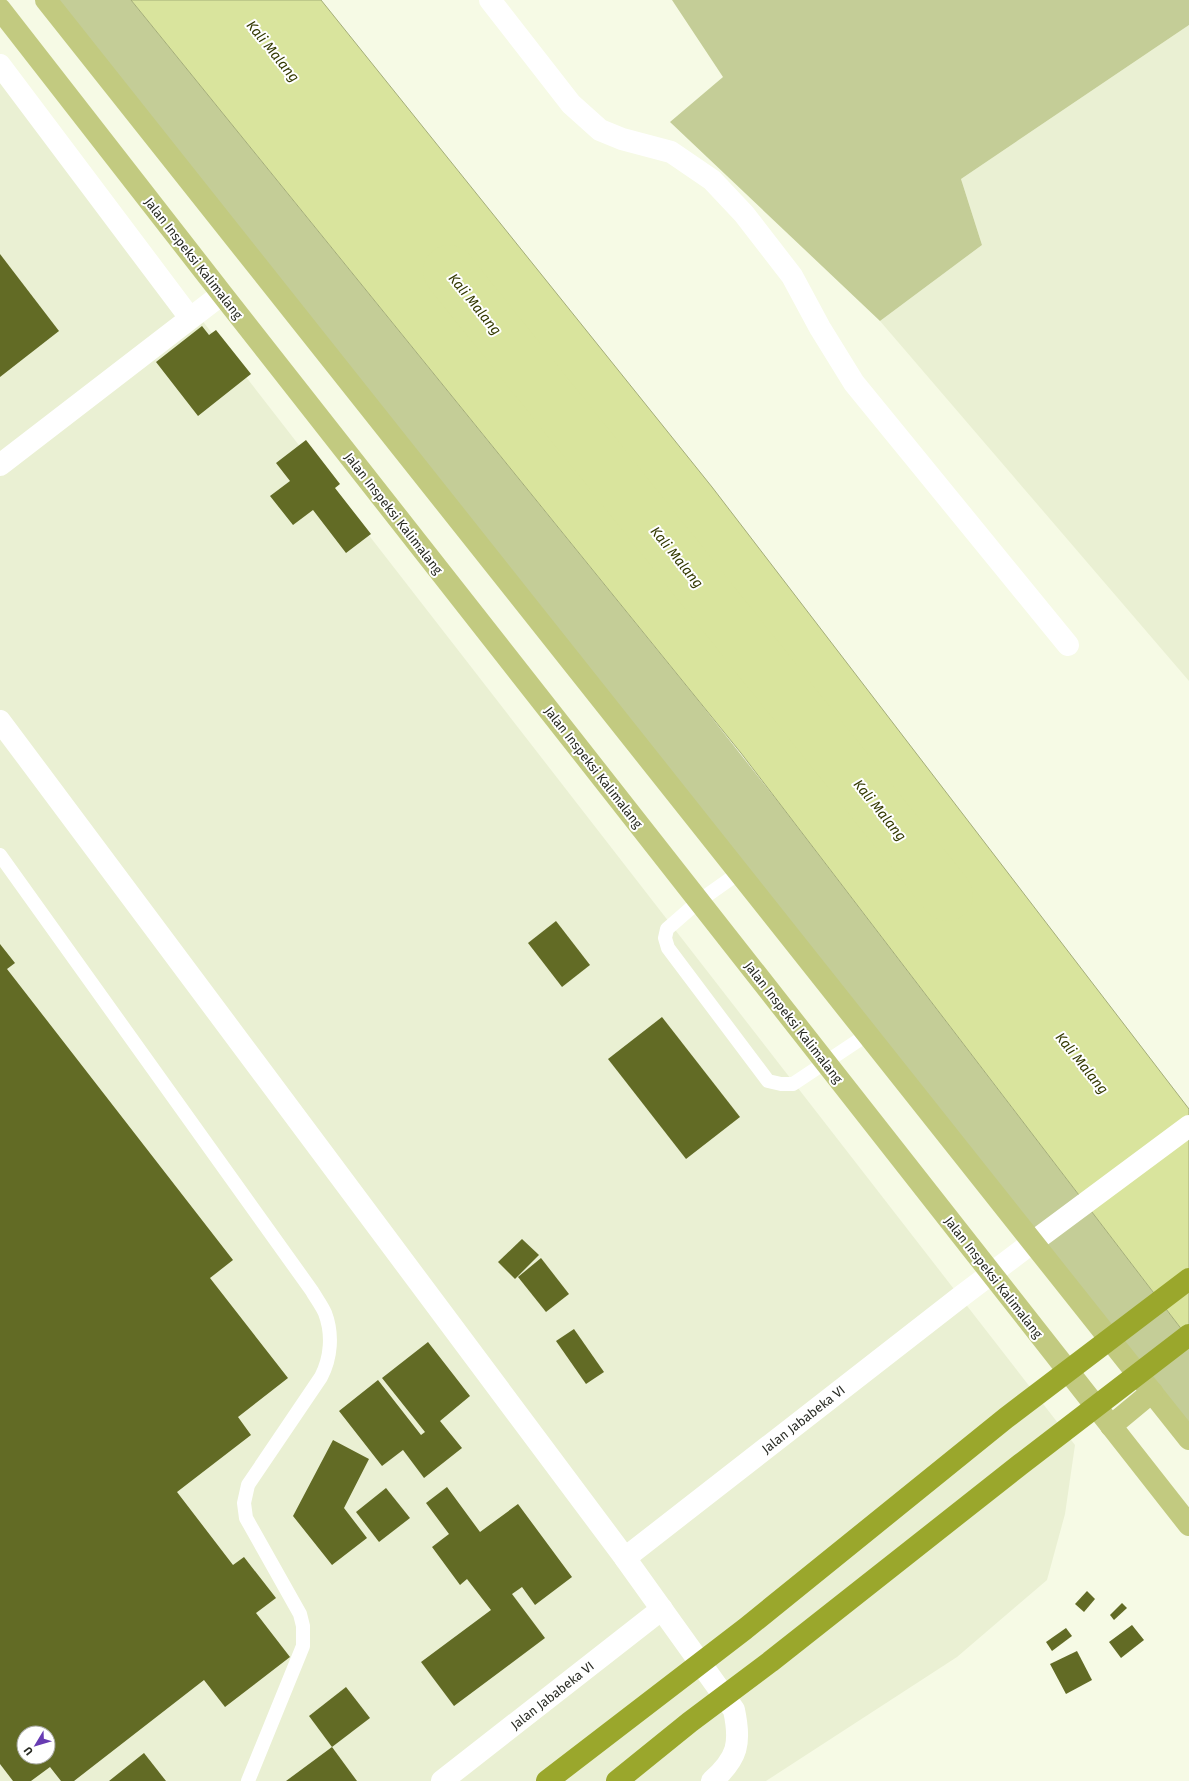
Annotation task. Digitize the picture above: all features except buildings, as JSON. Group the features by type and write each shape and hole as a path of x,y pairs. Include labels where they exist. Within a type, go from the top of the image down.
{"highway":[{"path":"546,1781 745,1629 1006,1418 1189,1279"},
{"path":"617,1781 690,1722 770,1662 1021,1464 1189,1335"}],"main road":[{"path":"46,0 868,1034 1041,1236 1152,1392 1189,1439"},
{"name":"Jalan Inspeksi Kalimalang","path":"0,9 222,294 1189,1524"},
{"path":"1111,1426 1152,1392"}],"street":[{"path":"490,0 571,104 600,130 622,139 671,152 712,180 744,214 792,276 820,328 854,383 1068,645"},
{"path":"0,65 190,318"},
{"path":"0,465 222,294"},
{"path":"0,720 625,1558 734,1710 738,1732 735,1752 724,1770 712,1781"},
{"name":"Jalan Jababeka VI","path":"625,1558 1041,1236 1189,1126"},
{"name":"Jalan Jababeka VI","path":"442,1781 662,1610"}],"lane":[{"path":"0,855 312,1291 325,1313 329,1330 329,1354 327,1365 321,1377 248,1485 244,1503 246,1518 296,1605 303,1626 303,1646 248,1781"},
{"path":"740,872 699,901 667,929 665,938 668,948 768,1081 780,1084 793,1084 868,1034"}],"shaded area":[{"path":"47,0 131,0 697,699 779,803 1189,1339 1189,1439"},
{"path":"672,0 1189,0 1189,25 961,179 982,245 880,321 670,122 723,77"},
{"path":"1189,25 1189,681 880,321 982,245 961,179"},
{"path":"0,60 1075,1445 1065,1514 1047,1580 957,1657 766,1781 0,1781"}],"water":[{"path":"131,0 321,0 712,487 1189,1109 1189,1339 741,753"}],"waterway":[{"name":"Kali Malang","path":"449,271 947,895"}]}
